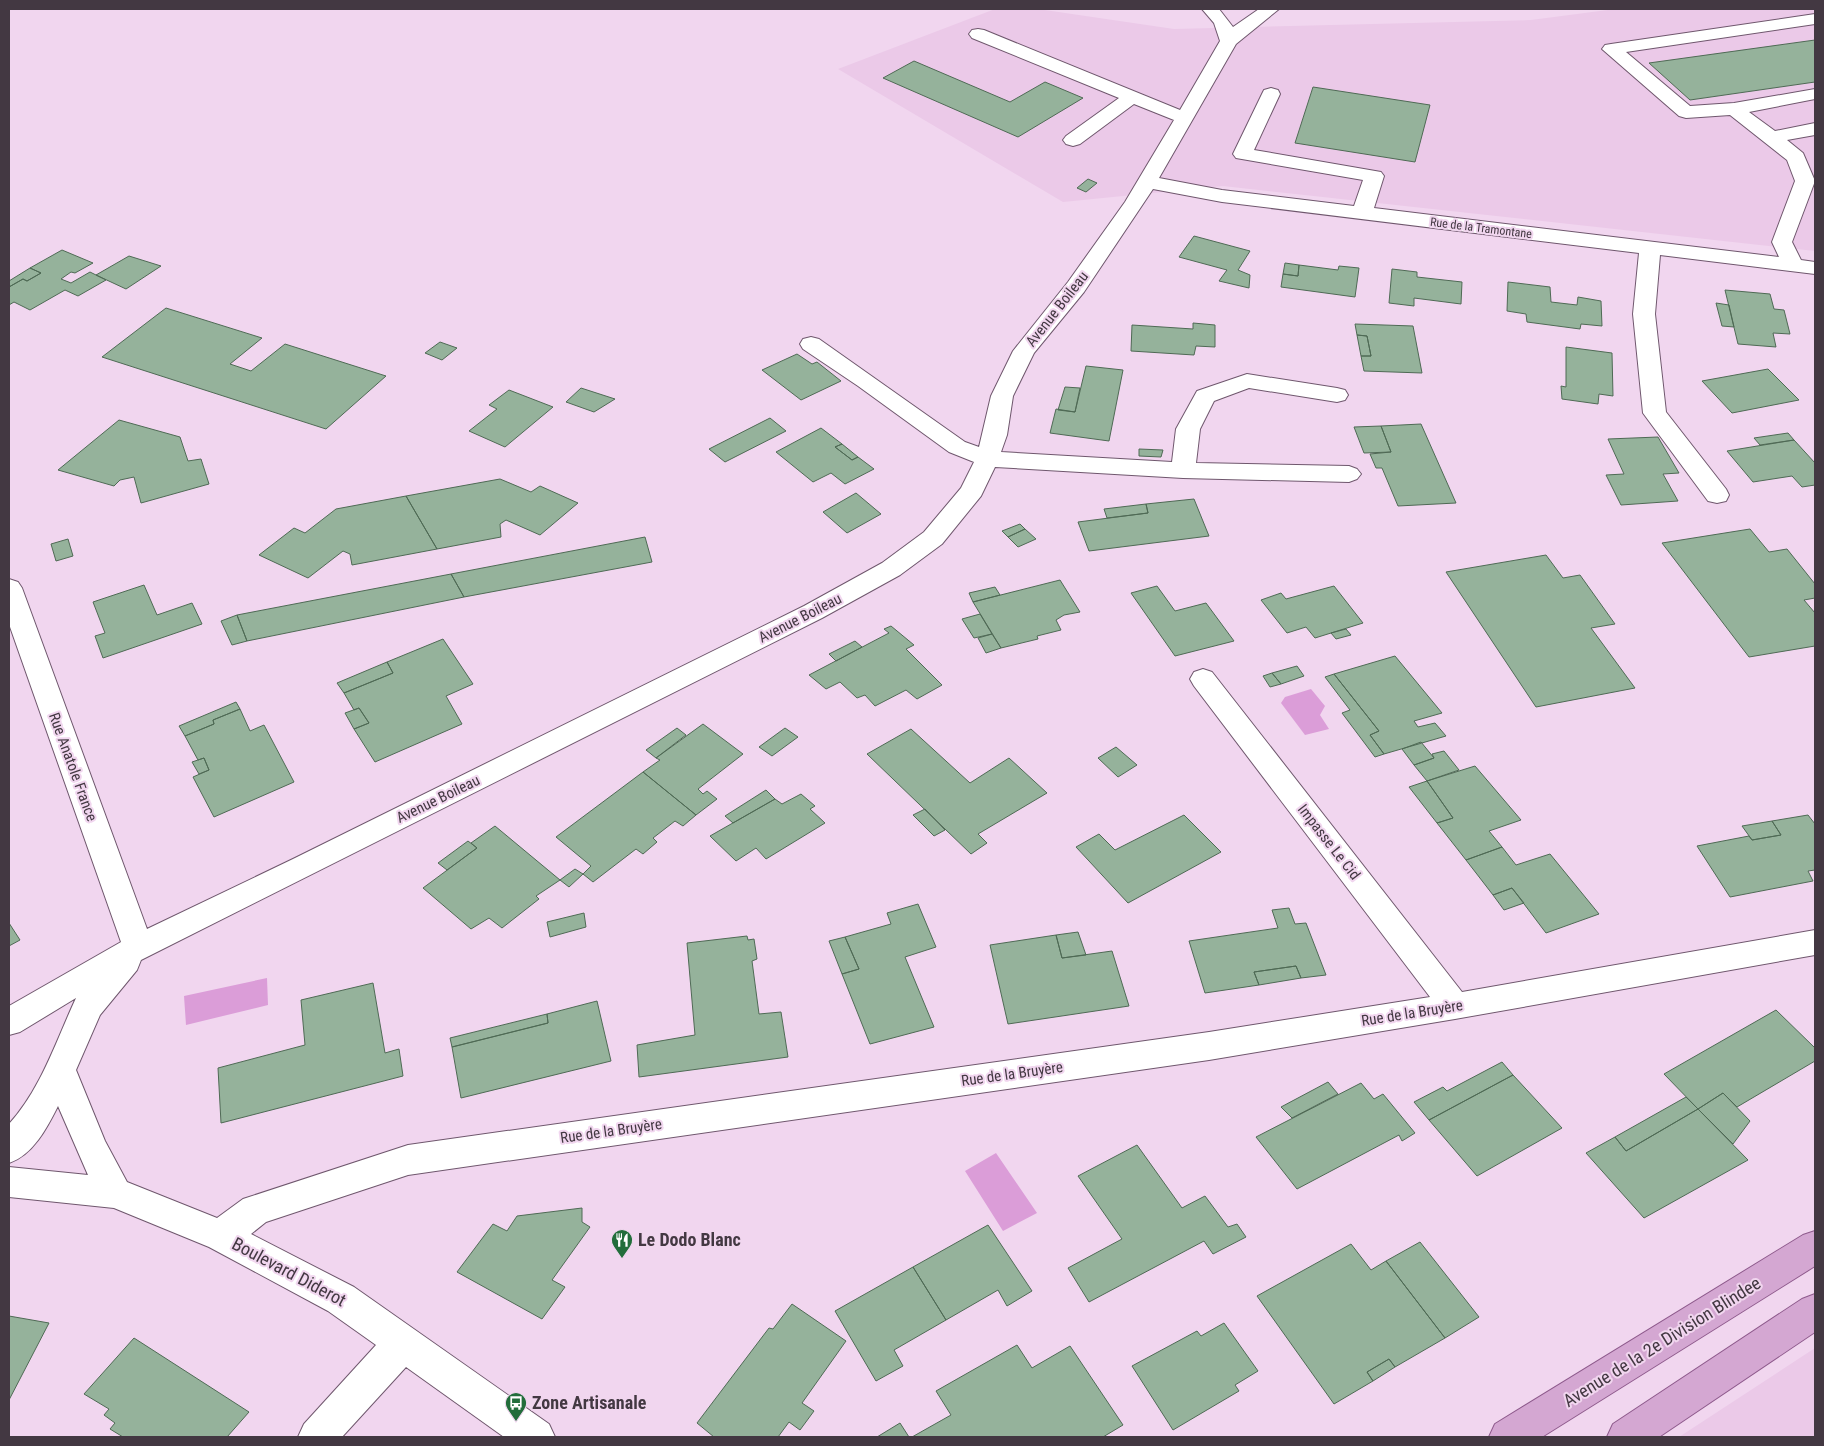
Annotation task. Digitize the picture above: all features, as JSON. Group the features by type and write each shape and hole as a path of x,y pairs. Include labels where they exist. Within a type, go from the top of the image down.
{"main road":[{"name":"Avenue de la 2e Division Blindee","path":"1508,1437 1815,1247"},
{"path":"1626,1437 1815,1311"}],"street":[{"path":"1210,9 1221,19 1227,30 1228,41"},
{"name":"Avenue Boileau","path":"9,1022 138,946 813,612 891,569 933,538 972,492 995,435 1002,396 1024,351 1076,287 1136,203 1228,41 1270,9"},
{"path":"1815,20 1611,49 1686,112 1734,109 1815,94"},
{"path":"978,34 1184,118"},
{"path":"1271,94 1243,154 1374,176 1362,214"},
{"path":"1073,140 1132,97"},
{"path":"1734,109 1796,157 1805,181 1782,242 1794,266"},
{"path":"1771,138 1815,129"},
{"name":"Rue de la Tramontane","path":"1147,182 1222,196 1815,268"},
{"path":"1650,249 1644,314 1655,413 1717,495"},
{"path":"811,344 957,447 987,458 1183,470 1349,474"},
{"path":"1183,470 1188,430 1205,396 1247,381 1336,396"},
{"name":"Rue Anatole France","path":"9,588 138,946"},
{"name":"Impasse Le Cid","path":"1202,679 1455,1006"},
{"name":"Rue de la Bruyère","path":"221,1236 255,1210 408,1160 1209,1046 1815,944"},
{"path":"9,1148 33,1121 60,1070 88,1007 138,946"},
{"path":"60,1070 91,1146 115,1193"},
{"name":"Boulevard Diderot","path":"9,1182 115,1193 221,1236 341,1299 536,1437"},
{"path":"317,1437 404,1342"}],"shaded area":[{"path":"995,9 1038,9 1174,29 1531,20 1615,9 1815,9 1815,251 1223,186 1063,202 838,69"},
{"path":"1311,689 1325,706 1320,715 1329,729 1305,735 1281,703 1285,697"},
{"path":"267,978 268,1005 186,1025 184,996"},
{"path":"996,1153 1037,1213 1003,1231 965,1171"},
{"path":"1815,1348 1815,1437 1679,1437"}],"building":[{"path":"1815,40 1815,82 1690,100 1649,63"},
{"path":"914,61 1010,102 1045,82 1083,98 1018,137 883,78"},
{"path":"1313,87 1430,105 1415,162 1295,143"},
{"path":"1088,179 1097,183 1086,192 1077,188"},
{"path":"1194,236 1250,251 1238,270 1250,275 1249,288 1219,281 1227,270 1179,257"},
{"path":"62,250 93,263 75,273 71,272 61,279 71,283 90,272 106,280 78,296 65,290 30,310 14,302 9,305 9,287 23,279 27,281 41,273 30,268"},
{"path":"129,256 161,266 126,289 96,275"},
{"path":"1285,263 1299,265 1298,276 1283,274"},
{"path":"1299,265 1338,270 1339,266 1359,268 1355,297 1281,287 1283,274 1298,276"},
{"path":"30,268 41,273 27,281 23,279 9,287 9,281"},
{"path":"1392,269 1417,272 1417,277 1462,282 1461,304 1414,298 1414,306 1389,303"},
{"path":"1508,282 1550,287 1551,302 1577,305 1578,297 1601,301 1602,326 1581,324 1580,329 1527,322 1526,314 1507,311"},
{"path":"1725,290 1770,294 1774,309 1784,310 1790,334 1773,333 1776,347 1738,344"},
{"path":"1716,303 1729,305 1734,327 1722,326"},
{"path":"166,308 262,338 230,364 251,371 285,344 386,376 326,429 102,357"},
{"path":"1193,323 1215,325 1215,347 1196,346 1194,355 1131,351 1132,325 1193,329"},
{"path":"1355,324 1413,326 1422,373 1364,371 1361,356 1371,356 1367,336 1357,335"},
{"path":"1357,335 1367,336 1371,356 1361,356"},
{"path":"440,342 457,348 442,360 425,353"},
{"path":"1566,347 1612,353 1613,396 1599,394 1598,404 1562,399 1561,386 1566,387"},
{"path":"797,354 812,364 817,362 841,381 801,400 762,370"},
{"path":"1086,366 1123,370 1109,441 1050,433 1056,409 1075,412"},
{"path":"1768,369 1799,400 1732,413 1702,381"},
{"path":"1065,387 1080,388 1075,412 1058,410"},
{"path":"581,388 615,399 594,412 566,402"},
{"path":"509,390 553,407 505,447 469,431 497,409 489,405"},
{"path":"770,418 786,431 725,462 709,449"},
{"path":"119,420 180,437 188,461 201,459 209,484 141,503 134,477 120,480 114,486 58,470"},
{"path":"1421,424 1456,503 1398,506 1382,468 1376,468 1370,454 1391,452 1381,426"},
{"path":"1381,426 1391,452 1364,453 1354,427"},
{"path":"821,428 842,444 835,447 852,460 858,457 874,469 845,484 831,473 813,482 776,452"},
{"path":"1788,433 1794,440 1760,445 1754,438"},
{"path":"1658,437 1679,473 1663,474 1678,501 1621,505 1606,475 1624,474 1608,439"},
{"path":"1794,440 1815,463 1815,485 1802,487 1792,476 1753,482 1727,451"},
{"path":"842,444 858,457 852,460 835,447"},
{"path":"1139,449 1163,450 1161,457 1139,456"},
{"path":"500,479 531,492 540,486 578,503 540,535 506,520 500,524 501,537 437,549 406,496"},
{"path":"856,493 881,514 847,533 823,512"},
{"path":"406,496 437,549 352,565 350,554 343,551 308,578 259,555 294,528 305,533 336,509"},
{"path":"1194,499 1209,536 1089,551 1078,522 1148,513 1146,504"},
{"path":"1146,504 1148,513 1107,518 1104,509"},
{"path":"1020,524 1025,529 1008,537 1002,531"},
{"path":"1025,529 1036,539 1018,547 1008,537"},
{"path":"1750,529 1769,552 1787,549 1815,584 1815,598 1804,600 1815,613 1815,646 1749,657 1662,543"},
{"path":"645,537 652,562 464,597 451,574"},
{"path":"68,539 73,556 56,561 51,544"},
{"path":"1546,555 1563,578 1580,575 1615,624 1591,628 1635,688 1536,707 1446,572"},
{"path":"451,574 464,597 247,641 237,615"},
{"path":"1060,580 1080,612 1064,615 1056,620 1061,630 1037,636 1038,639 1001,648 973,602"},
{"path":"144,585 157,615 192,603 202,624 103,658 95,636 105,633 93,602"},
{"path":"1157,586 1175,611 1206,603 1234,641 1175,656 1131,593"},
{"path":"1334,586 1363,623 1315,638 1306,627 1287,633 1261,600 1281,593 1286,599"},
{"path":"995,587 1000,595 973,602 969,593"},
{"path":"980,614 992,634 974,638 962,619"},
{"path":"237,615 247,641 232,645 221,621"},
{"path":"891,626 914,645 906,649 942,685 917,699 906,690 875,706 865,695 857,698 840,682 826,689 809,675 889,633 884,629"},
{"path":"1346,629 1351,635 1336,639 1331,633"},
{"path":"992,634 1001,648 986,653 978,638"},
{"path":"443,639 473,684 446,696 462,724 375,762 354,729 369,723 359,708 354,710 344,693 393,673 387,662"},
{"path":"855,641 862,647 836,661 829,654"},
{"path":"1395,656 1442,713 1414,721 1418,727 1435,723 1446,736 1384,754 1370,735 1379,731 1334,674"},
{"path":"387,662 393,673 344,693 337,683"},
{"path":"1297,666 1304,676 1281,684 1272,673"},
{"path":"1272,673 1281,684 1270,687 1263,676"},
{"path":"1334,674 1379,731 1370,735 1384,754 1375,757 1342,713 1350,710 1325,677"},
{"path":"236,702 240,709 213,720 214,724 185,736 179,726"},
{"path":"359,708 369,723 354,729 345,713"},
{"path":"240,709 250,731 264,725 294,782 214,817 193,777 209,770 204,758 198,760 185,736 214,724 213,720"},
{"path":"703,724 743,754 698,789 703,794 707,791 717,799 696,815 643,772 660,760 656,758"},
{"path":"677,728 686,735 656,758 646,750"},
{"path":"785,728 798,737 772,756 759,747"},
{"path":"911,729 970,783 1009,758 1047,793 978,834 987,843 971,854 867,754"},
{"path":"1421,742 1434,758 1414,765 1402,749"},
{"path":"1116,747 1137,765 1118,777 1098,758"},
{"path":"1444,751 1459,770 1427,781 1414,765 1434,758 1432,754"},
{"path":"204,758 209,770 199,774 192,762"},
{"path":"1475,766 1521,820 1489,831 1502,847 1466,860 1437,823 1453,818 1427,781"},
{"path":"643,772 696,815 683,826 675,821 653,838 657,842 643,854 636,849 593,882 583,874 591,866 556,837"},
{"path":"1427,781 1453,818 1437,823 1409,787"},
{"path":"766,790 775,799 733,823 725,816"},
{"path":"801,794 815,806 810,809 825,823 766,859 756,848 736,861 710,836 775,799 782,804"},
{"path":"925,809 945,830 934,836 913,815"},
{"path":"1184,815 1221,852 1128,903 1076,847 1099,834 1115,850"},
{"path":"1808,815 1815,824 1815,870 1808,871 1813,881 1730,897 1697,846 1749,836 1752,840 1781,835 1772,821"},
{"path":"1772,821 1781,835 1752,840 1742,826"},
{"path":"495,826 560,880 536,896 539,899 502,928 489,918 471,929 423,888 477,848 471,843"},
{"path":"468,841 477,848 447,870 438,863"},
{"path":"1502,847 1516,865 1550,854 1599,914 1546,933 1512,888 1493,895 1466,860"},
{"path":"575,869 583,874 569,887 560,880"},
{"path":"1512,888 1524,903 1504,910 1493,895"},
{"path":"918,904 936,947 905,957 934,1027 870,1044 842,974 859,969 845,937 891,924 887,913"},
{"path":"1289,908 1295,924 1306,923 1326,975 1301,978 1296,966 1254,972 1259,985 1205,993 1189,941 1278,928 1272,910"},
{"path":"584,913 586,927 550,937 547,922"},
{"path":"9,923 20,940 9,946"},
{"path":"1078,932 1086,955 1062,958 1056,935"},
{"path":"1056,935 1062,958 1112,951 1129,1006 1008,1024 990,945"},
{"path":"747,936 748,940 754,939 757,959 752,961 759,1014 781,1012 788,1057 639,1077 637,1045 695,1035 687,943"},
{"path":"845,937 859,969 842,974 829,941"},
{"path":"1296,966 1301,978 1259,985 1254,972"},
{"path":"373,983 385,1053 399,1049 403,1076 221,1123 218,1068 305,1045 301,1000"},
{"path":"597,1001 611,1061 461,1098 452,1047 548,1023 547,1014"},
{"path":"1776,1010 1815,1048 1815,1061 1737,1107 1723,1093 1698,1109 1664,1074"},
{"path":"547,1014 548,1023 452,1047 450,1038"},
{"path":"1502,1062 1513,1075 1429,1120 1414,1102 1443,1087 1447,1091"},
{"path":"1513,1075 1562,1128 1477,1176 1429,1120"},
{"path":"1328,1082 1338,1094 1292,1118 1281,1107"},
{"path":"1361,1083 1374,1099 1383,1094 1415,1133 1402,1141 1399,1135 1297,1189 1256,1137"},
{"path":"1723,1093 1750,1121 1733,1144 1698,1109"},
{"path":"1686,1097 1698,1109 1626,1151 1615,1137"},
{"path":"1698,1109 1748,1160 1644,1218 1586,1153 1615,1137 1626,1151"},
{"path":"1137,1145 1182,1208 1205,1196 1228,1227 1237,1224 1246,1237 1213,1254 1204,1241 1089,1302 1068,1268 1122,1239 1078,1176"},
{"path":"582,1208 582,1222 590,1227 552,1280 565,1287 542,1319 457,1272 493,1224 507,1231 517,1216"},
{"path":"988,1225 1032,1291 1007,1306 998,1290 946,1320 913,1267"},
{"path":"1420,1242 1479,1317 1445,1338 1386,1261"},
{"path":"1351,1244 1371,1270 1386,1261 1445,1338 1395,1367 1389,1359 1367,1372 1373,1381 1334,1404 1257,1296"},
{"path":"913,1267 946,1320 894,1350 903,1366 876,1381 835,1311"},
{"path":"792,1304 846,1341 802,1403 814,1411 800,1430 789,1422 778,1437 714,1437 697,1423 769,1328 773,1329"},
{"path":"9,1316 49,1323 9,1400"},
{"path":"1224,1323 1258,1371 1235,1385 1239,1391 1173,1430 1132,1366 1197,1331 1201,1336"},
{"path":"134,1338 249,1412 227,1437 123,1437 110,1429 115,1423 104,1415 109,1409 84,1394"},
{"path":"1017,1345 1032,1368 1070,1346 1123,1425 1103,1437 912,1437 951,1415 936,1391"},
{"path":"1389,1359 1395,1367 1373,1381 1367,1372"},
{"path":"900,1423 909,1437 877,1437"}],"place":[{"name":"Le Dodo Blanc","path":"622,1259"},
{"name":"Zone Artisanale","path":"516,1422"}]}
